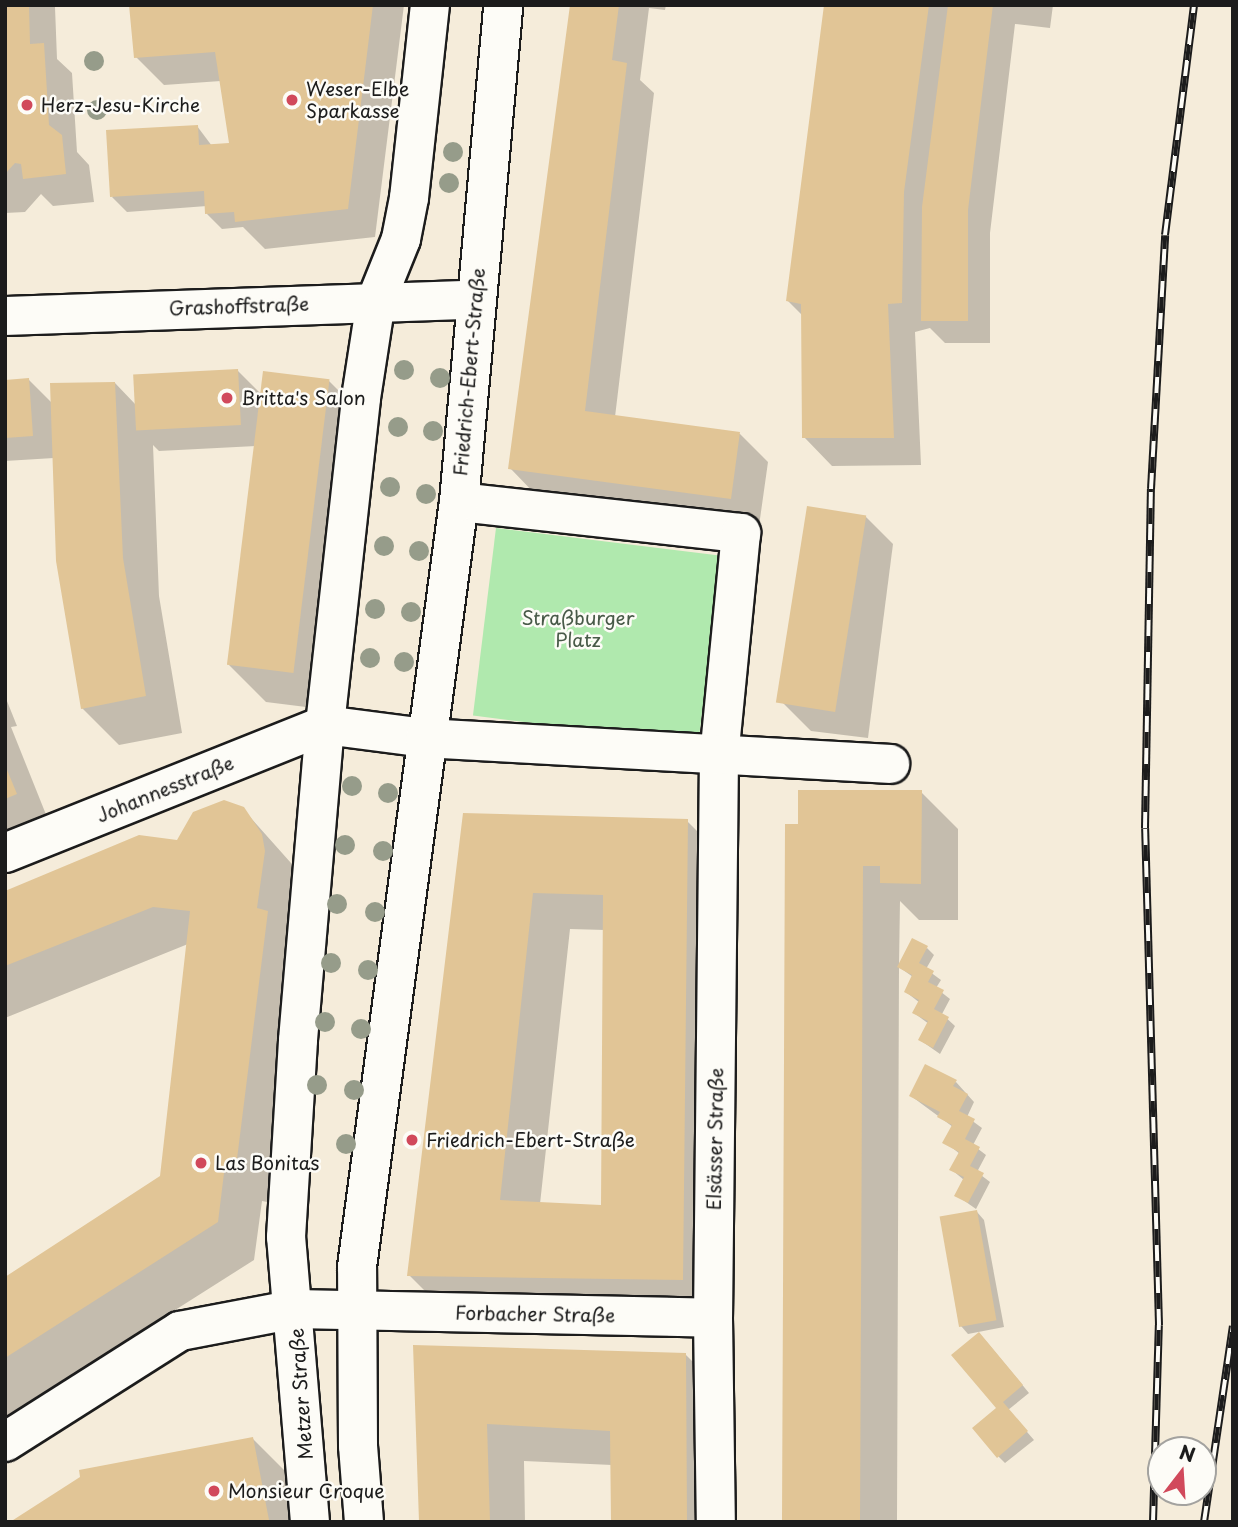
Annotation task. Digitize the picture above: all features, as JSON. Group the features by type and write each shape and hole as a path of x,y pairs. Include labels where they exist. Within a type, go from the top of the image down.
{"street":[{"path":"295,1308 286,1237 325,725 376,301 401,239 409,198 429,5"},
{"name":"Friedrich-Ebert-Straße","path":"357,1311 357,1267 425,738 459,502 473,300 503,5"},
{"name":"Grashoffstraße","path":"5,316 376,301 473,300"},
{"path":"459,502 741,533 719,756"},
{"path":"325,725 425,738 890,764"},
{"name":"Johannesstraße","path":"5,853 325,725"},
{"name":"Elsässer Straße","path":"716,1522 713,1318 719,756"},
{"path":"5,1442 180,1331 295,1308 357,1311 365,1522"},
{"name":"Metzer Straße","path":"295,1308 310,1522"},
{"name":"Forbacher Straße","path":"357,1311 713,1318"}],"green space":[{"name":"Straßburger Platz","path":"496,528 721,556 698,743 473,716"}],"building":[{"name":"Herz-Jesu-Kirche","path":"5,5 29,5 30,44 44,43 49,125 62,135 66,174 23,179 21,164 15,163 5,174"},
{"name":"Weser-Elbe Sparkasse","path":"129,5 373,5 348,209 235,222 234,212 205,214 204,191 110,197 106,130 198,125 199,145 229,143 215,52 134,58"},
{"path":"570,5 619,5 612,60 627,63 585,411 740,432 731,499 508,469"},
{"path":"824,5 929,5 904,192 902,303 888,304 894,438 802,438 801,304 786,301"},
{"path":"948,5 993,5 968,210 968,321 921,321 922,207"},
{"path":"238,369 241,425 136,430 133,374"},
{"path":"263,371 330,379 293,673 227,665"},
{"path":"29,378 33,436 5,438 5,380"},
{"path":"115,382 123,558 146,696 81,709 56,561 50,383"},
{"path":"807,506 866,515 835,712 776,703"},
{"path":"5,765 17,794 5,799"},
{"path":"798,790 922,790 921,884 880,883 880,866 863,866 860,1522 782,1522 785,824 798,824"},
{"path":"224,800 244,807 262,834 265,851 257,908 268,911 236,1167 225,1165 218,1222 5,1358 5,1277 160,1176 190,911 153,907 5,966 5,891 139,835 177,840 193,812"},
{"path":"463,813 688,819 683,1280 407,1276","holes":["533,893 603,895 601,1205 500,1200"]},
{"path":"912,938 928,946 919,963 934,971 928,982 944,990 934,1009 949,1017 933,1048 918,1040 928,1021 912,1013 919,1000 904,992 912,975 897,967"},
{"path":"925,1064 957,1080 953,1086 968,1094 959,1111 975,1119 965,1139 980,1147 970,1166 984,1173 968,1203 954,1196 964,1177 949,1170 959,1152 942,1143 952,1125 937,1117 940,1112 909,1096"},
{"path":"977,1210 996,1320 959,1327 940,1217"},
{"path":"979,1332 1023,1385 1003,1402 1028,1431 997,1458 972,1428 996,1408 951,1355"},
{"path":"413,1345 686,1353 687,1522 611,1522 610,1431 487,1424 490,1522 419,1522"},
{"path":"253,1437 269,1520 10,1522 80,1477 79,1470"}],"railway":[{"path":"1153,1522 1159,1325 1145,828 1151,489 1165,235 1194,5"},
{"path":"1204,1522 1233,1326"}],"place":[{"name":"Weser-Elbe Sparkasse","path":"292,100"},
{"name":"Herz-Jesu-Kirche","path":"27,105"},
{"name":"Britta's Salon","path":"227,398"},
{"name":"Friedrich-Ebert-Straße","path":"412,1140"},
{"name":"Las Bonitas","path":"201,1163"},
{"name":"Monsieur Croque","path":"214,1491"}]}
